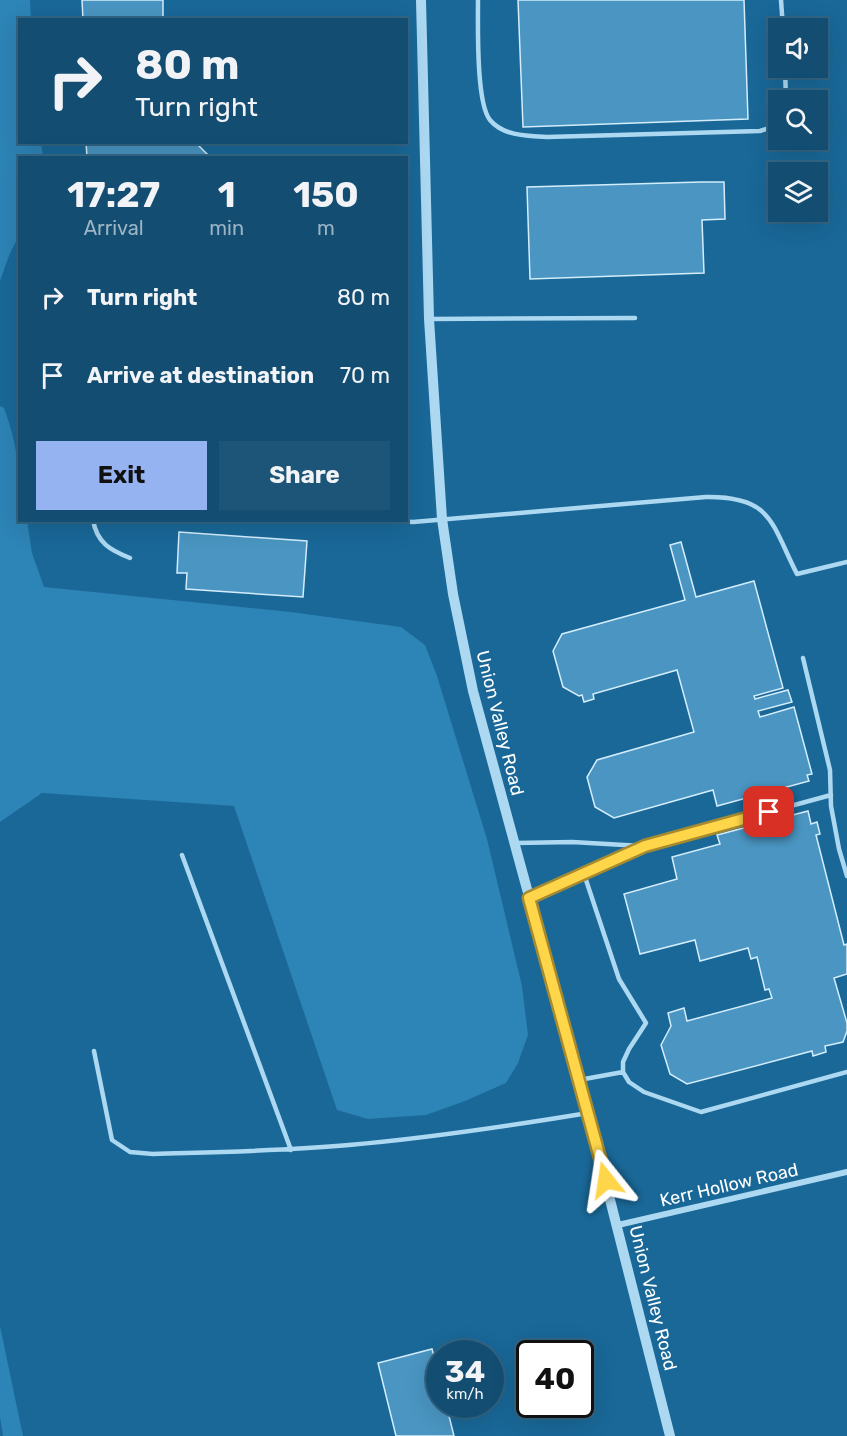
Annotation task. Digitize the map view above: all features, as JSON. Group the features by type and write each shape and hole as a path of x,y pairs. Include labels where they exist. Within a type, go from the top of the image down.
{"street":[{"name":"Union Valley Road","path":"421,0 429,319 442,519 453,594 473,691 618,1225 670,1436"},
{"name":"Kerr Hollow Road","path":"618,1225 847,1172"}],"lane":[{"path":"478,0 484,110 491,121 502,129 517,135 547,137 760,131 768,127"},
{"path":"781,0 782,18"},
{"path":"429,319 635,318"},
{"path":"408,522 706,497 730,497 754,504 769,518 797,574 847,562"},
{"path":"93,522 96,534 111,550 130,558"},
{"path":"802,658 830,770 831,795 839,849 847,876"},
{"path":"529,898 645,846 831,795"},
{"path":"514,843 572,842 645,846"},
{"path":"182,855 291,1150"},
{"path":"584,874 619,979 646,1023 629,1049 624,1062 623,1071 629,1082 644,1092 701,1112 847,1072"},
{"path":"94,1051 112,1140 130,1152 153,1154 291,1150 412,1139 588,1113"},
{"path":"579,1080 623,1071"}],"shaded area":[{"path":"0,0 30,0 31,18 18,18 18,144 41,144 43,156 18,156 18,238 0,281"},
{"path":"0,406 4,408 16,450 18,522 27,522 32,553 44,587 291,612 401,627 425,645 437,676 487,839 522,986 528,1035 518,1063 506,1083 426,1115 368,1119 337,1110 234,806 42,793 0,822"},
{"path":"0,1326 23,1436 3,1436 0,1417"}],"building":[{"path":"82,0 163,0 163,18 83,18"},
{"path":"518,0 744,0 748,119 523,127"},
{"path":"86,144 197,144 209,156 87,156"},
{"path":"724,182 725,219 702,220 704,273 530,279 527,187"},
{"path":"179,532 307,541 303,597 186,589 187,573 177,573"},
{"path":"681,542 696,597 754,581 783,688 754,696 755,699 788,690 792,702 758,711 760,717 794,707 812,774 807,775 809,781 717,806 713,790 614,818 595,807 587,777 597,760 694,732 677,670 593,694 594,699 584,702 582,695 579,696 563,687 553,651 562,634 685,600 670,545"},
{"path":"808,811 811,824 817,822 820,834 816,835 844,945 847,944 847,974 834,978 847,1023 843,1042 825,1046 826,1052 813,1056 812,1051 687,1084 670,1074 661,1045 671,1026 668,1013 684,1008 687,1021 772,998 769,989 765,990 757,957 751,959 748,948 700,961 695,940 640,954 624,894 677,879 672,857 720,844 717,835"},
{"path":"426,1351 426,1418 450,1418 454,1436 396,1436 378,1363"}],"route":[{"path":"606,1180 529,898 645,846 769,812"}]}
